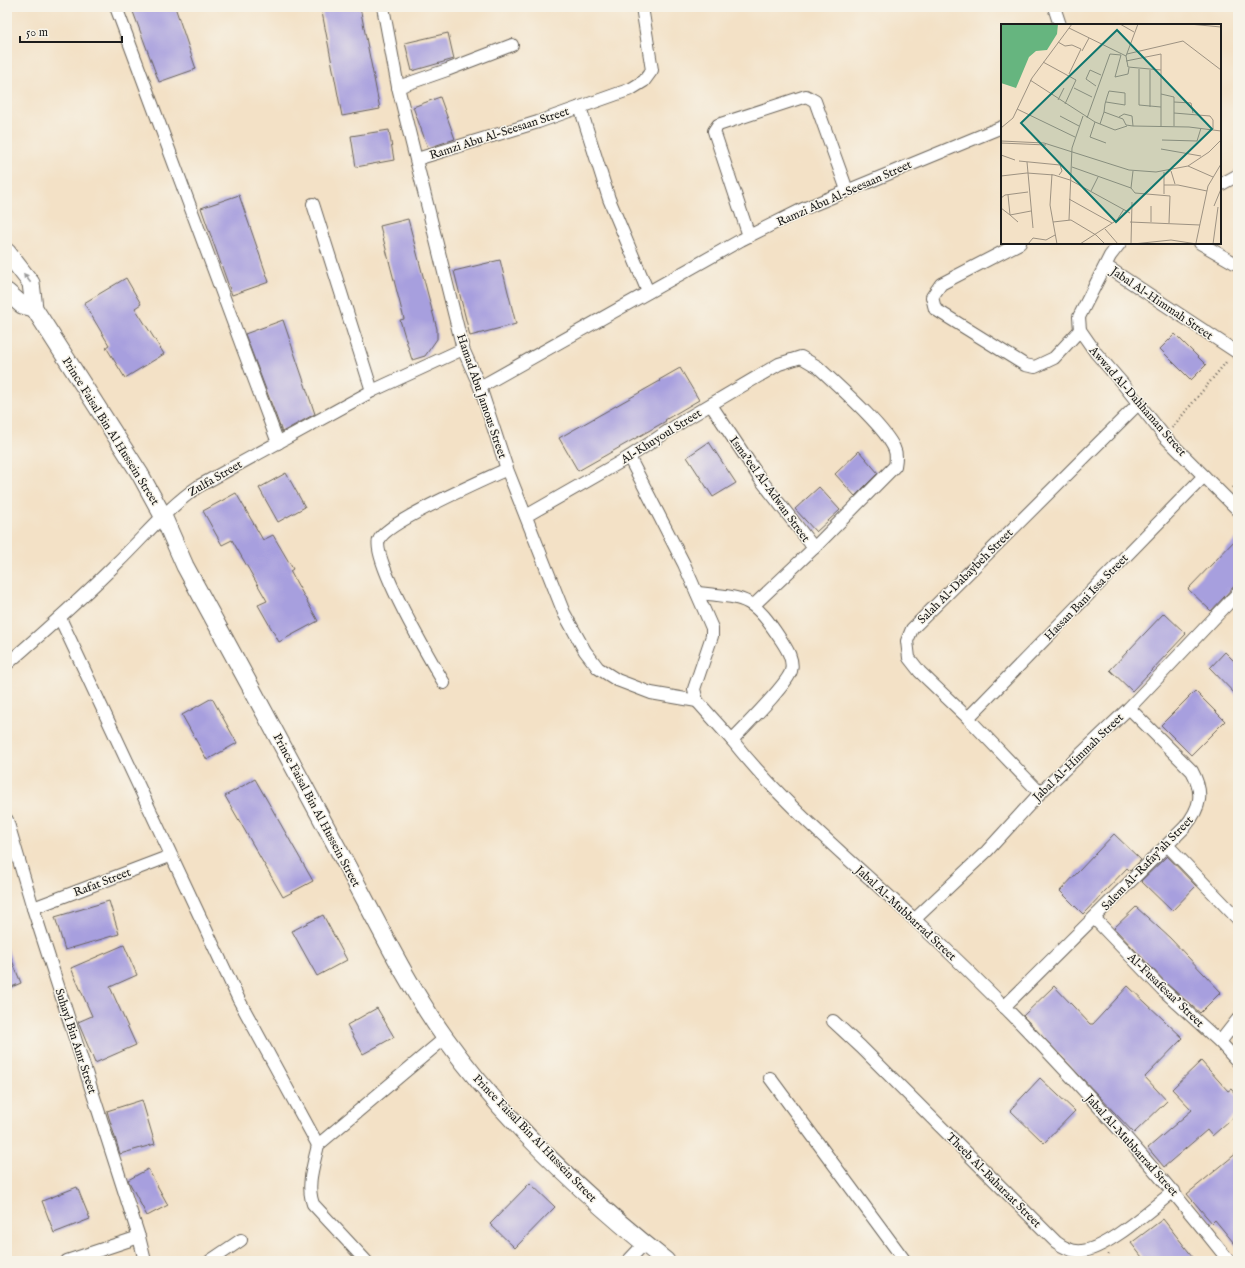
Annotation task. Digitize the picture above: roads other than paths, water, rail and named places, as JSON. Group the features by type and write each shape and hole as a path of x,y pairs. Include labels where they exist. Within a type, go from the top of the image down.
{"street":[{"path":"116,7 278,443"},
{"name":"Hamad Abu Jamous Street","path":"383,7 398,87 463,349 480,387 507,469 564,613 585,651 598,668 617,680 651,693 697,701"},
{"name":"Ramzi Abu Al-Seesaan Street","path":"417,159 538,122 631,89 644,81 652,70 642,7"},
{"path":"1054,7 1060,24"},
{"path":"398,87 465,64 512,45"},
{"path":"749,236 714,131 718,125 806,96 815,101 847,190"},
{"name":"Ramzi Abu Al-Seesaan Street","path":"580,107 609,199 648,292"},
{"name":"Ramzi Abu Al-Seesaan Street","path":"480,387 749,236 803,209 1001,127"},
{"path":"1221,184 1238,175"},
{"path":"313,204 372,390"},
{"path":"1018,244 941,284 932,297 935,309 1025,365 1035,367 1054,358 1080,330 1079,317 1110,256 1119,244"},
{"path":"1202,244 1238,265"},
{"name":"Prince Faisal Bin Al Hussein Street","path":"7,252 31,283 34,308 140,474 163,516 185,566 401,966 445,1038 469,1070 521,1128 586,1193 644,1244 666,1261"},
{"name":"Jabal Al-Himmah Street","path":"1106,266 1236,352"},
{"path":"7,292 22,305 34,308"},
{"name":"Awwad Al-Dahhaman Street","path":"1080,330 1096,353 1165,437 1238,510"},
{"name":"Zulfa Street","path":"7,664 60,618 163,516 199,486 372,390 463,349"},
{"name":"Al-Khuyoul Street","path":"526,516 629,457 711,405 780,364 797,357"},
{"name":"Isma’eel Al-Adwan Street","path":"711,405 761,480 814,548 895,466 897,458 894,448 886,436 861,410 818,367 808,359 797,357"},
{"name":"Salah Al-Dabaybeh Street","path":"1040,793 968,718 920,672 909,658 907,641 912,629 1138,403"},
{"path":"629,457 697,593 712,628 712,636 694,689 697,701"},
{"path":"444,683 393,590 378,546 379,538 393,526 507,469"},
{"name":"Hassan Bani Issa Street","path":"968,718 1204,476"},
{"path":"754,605 814,548"},
{"path":"697,593 737,597 754,605 766,618 787,650 792,663 787,678 732,740"},
{"name":"Jabal Al-Himmah Street","path":"915,919 987,851 1040,793 1129,708 1238,593"},
{"path":"60,618 170,856 239,1000 318,1145"},
{"name":"Jabal Al-Mubbarrad Street","path":"697,701 732,740 762,777 842,855 915,919 1004,1007 1100,1108 1174,1191 1229,1261"},
{"name":"Salem Al-Rafay’ah Street","path":"1004,1007 1185,827 1197,810 1200,801 1198,783 1192,771 1129,708"},
{"name":"Suhayl Bin Amr Street","path":"7,820 33,908 140,1237 145,1261"},
{"path":"1167,845 1238,919"},
{"name":"Rafat Street","path":"33,908 170,856"},
{"name":"Al-Fusafesaa’ Street","path":"1094,918 1162,989 1220,1042 1238,1062"},
{"path":"1220,1042 1238,1019"},
{"name":"Theeb Al-Baharaat Street","path":"833,1021 1063,1248 1082,1251 1106,1242 1174,1191"},
{"path":"366,1261 313,1204 310,1197 312,1171 318,1145 445,1038"},
{"path":"770,1078 905,1261"},
{"path":"67,1261 140,1237"},
{"path":"210,1261 241,1240"},
{"path":"628,1261 644,1244"}]}
